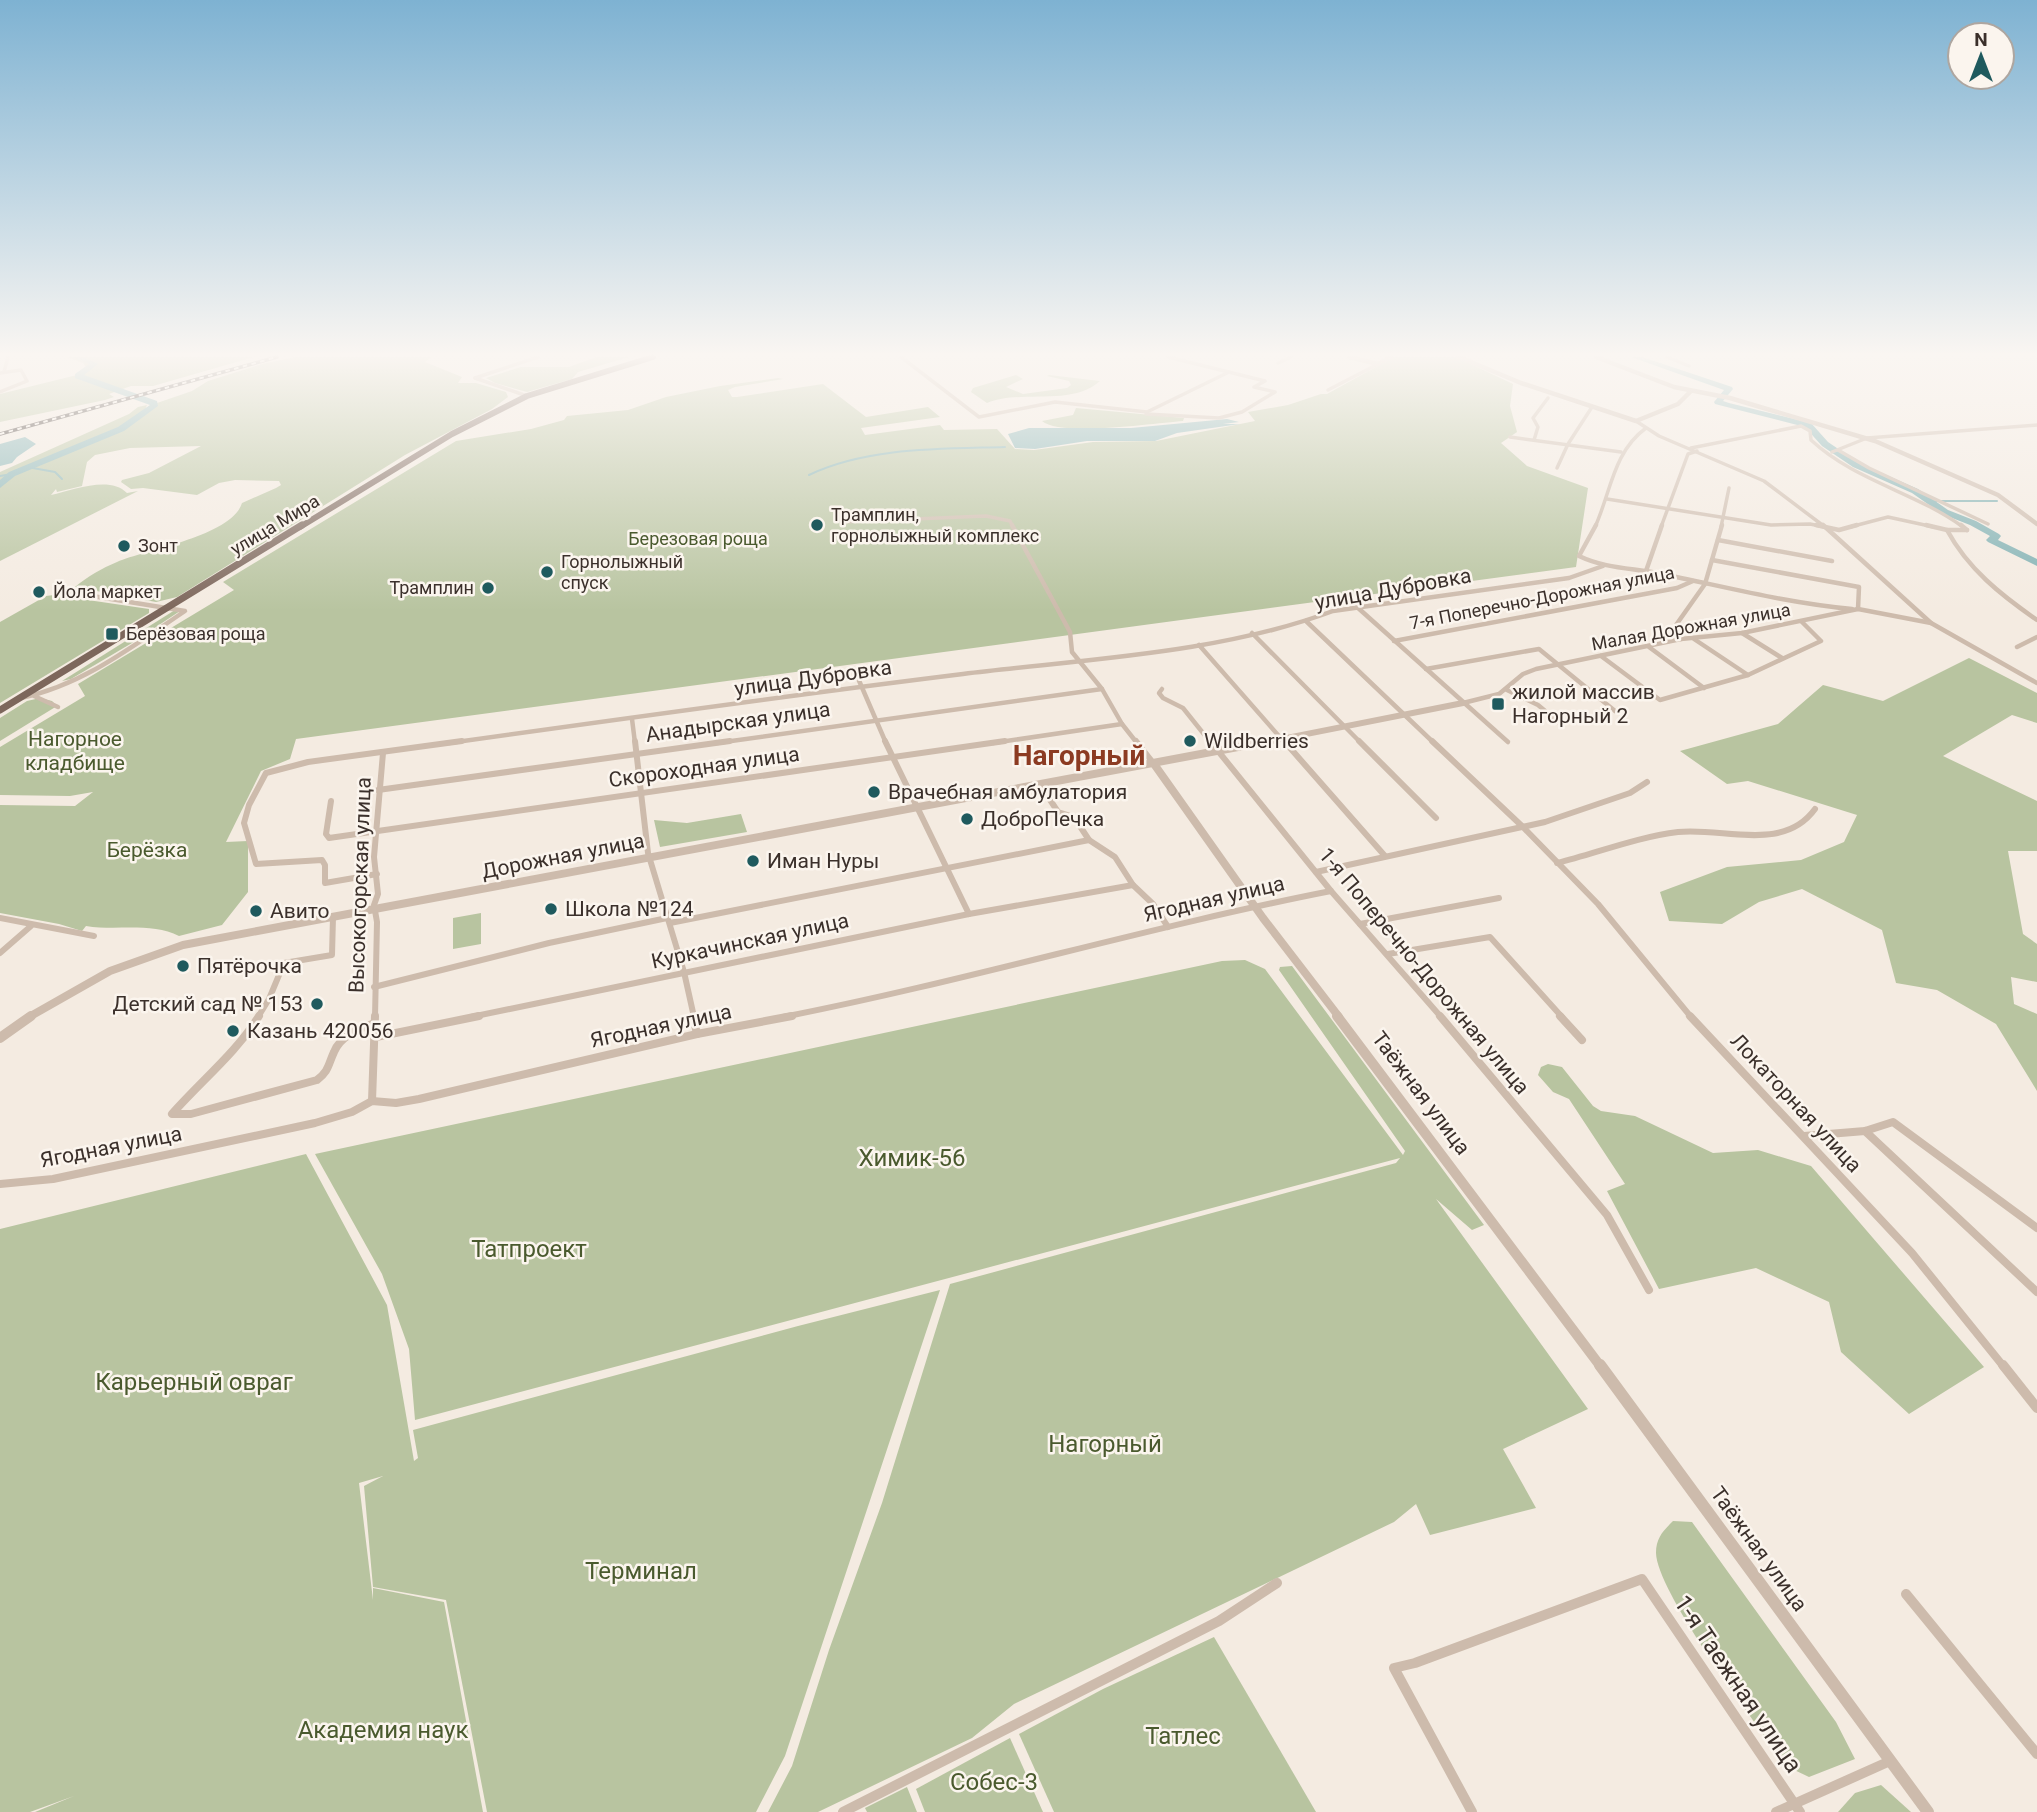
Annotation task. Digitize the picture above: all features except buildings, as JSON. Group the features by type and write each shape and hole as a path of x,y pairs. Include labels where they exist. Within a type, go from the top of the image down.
{"main road":[{"name":"улица Мира","path":"0,710 438,442"}],"street":[{"path":"1547,442 1621,452"},
{"path":"1630,442 1621,452 1607,499 1579,556 1603,566 1646,570 1705,584 1831,607 1858,609 1859,587 1712,560"},
{"path":"1675,442 1764,481 1828,529 1931,623 2037,683"},
{"path":"1691,449 1727,442"},
{"path":"1607,499 1771,525 1810,524 1839,530 1888,517 1947,530 1967,530 1911,495 1881,484 1833,458 1812,442"},
{"path":"1859,442 1836,451 1988,524"},
{"path":"1875,442 1998,495 2037,524"},
{"path":"1557,468 1568,444"},
{"path":"1646,570 1681,469 1688,454 1698,451"},
{"path":"1681,639 1675,631 1676,625 1705,584 1724,518 1729,488"},
{"name":"Таёжная улица","path":"842,522 986,516 1010,521 1070,632 1072,652 1102,689 1122,724 1154,764 1255,906 1501,1231 1928,1812"},
{"path":"1947,530 1967,560 2007,599 2037,620"},
{"path":"1718,540 1832,561"},
{"name":"улица Дубровка","path":"377,874 325,883 325,865 322,860 256,864 252,858 252,836 244,823 265,773 272,769 862,686 1199,645 1306,621 1333,611 1569,578 1603,566"},
{"name":"7-я Поперечно-Дорожная улица","path":"1394,641 1585,607 1677,588 1693,581"},
{"path":"19,698 34,696 72,681 185,611 55,590"},
{"path":"1357,607 1508,743"},
{"name":"Малая Дорожная улица","path":"1463,704 1484,700 1507,690 1523,674 1557,664 1681,639 1742,633 1858,609 1931,623"},
{"name":"Локаторная улица","path":"1306,621 1523,827 1598,904 1690,1016 1912,1253 2037,1408"},
{"path":"1601,656 1660,700 1748,675 1821,641 1802,622"},
{"path":"1252,633 1436,818"},
{"path":"1742,633 1782,658"},
{"path":"2017,647 2037,637"},
{"path":"1693,638 1748,675"},
{"path":"1199,645 1279,739 1385,856"},
{"path":"1649,646 1704,688"},
{"path":"1426,669 1539,649 1615,711"},
{"path":"855,670 892,757 969,914"},
{"name":"Анадырская улица","path":"378,790 1102,689"},
{"name":"1-я Поперечно-Дорожная улица","path":"1162,689 1159,692 1163,698 1183,708 1331,891 1388,954 1607,1215 1649,1290"},
{"path":"1507,690 1538,705 1562,725"},
{"path":"34,696 58,707"},
{"name":"Дорожная улица","path":"0,1038 37,1010 80,984 140,958 195,943 1041,786 1463,704"},
{"path":"632,719 634,753 650,857 684,972 697,1034"},
{"name":"Скороходная улица","path":"331,802 326,834 329,838 1122,724"},
{"name":"Высокогорская улица","path":"372,1101 376,1037 374,987 377,874 374,857 383,753"},
{"path":"1316,872 1523,827 1630,793 1647,782"},
{"path":"1041,786 1058,813 1074,817 1089,840 1115,857 1133,885 1153,904 1168,927"},
{"path":"1557,863 1680,831 1769,834 1785,831 1806,823 1815,809"},
{"path":"374,987 397,984 428,972 549,943 1089,840"},
{"name":"Куркачинская улица","path":"376,1037 969,914 1133,885"},
{"name":"Ягодная улица","path":"0,1184 53,1179 315,1123 352,1112 372,1101 396,1103 419,1099 697,1034 851,1004 1255,906 1331,891"},
{"path":"1360,924 1499,898"},
{"path":"333,917 332,955 284,963 260,1016 224,1062 206,1076 172,1114 191,1114 317,1080 329,1071 330,1056 342,1037 375,1023"},
{"path":"0,918 94,936"},
{"path":"0,953 31,926"},
{"path":"1388,954 1489,937 1582,1040"},
{"path":"1804,1136 1866,1131 1893,1122 2037,1228"},
{"path":"1866,1131 2037,1292"},
{"name":"1-я Таежная улица","path":"1472,1812 1394,1668 1415,1663 1642,1579 1797,1808"},
{"path":"843,1812 1219,1621 1277,1583"},
{"path":"1906,1594 2037,1754"},
{"path":"1776,1812 1797,1808 1890,1761"}],"green space":[{"path":"68,442 430,442 177,597 156,602 75,587 111,564 206,533 235,514 242,503 281,485 279,481 235,480 219,483 197,495 131,489 121,482 122,480 149,473 201,446 130,448 95,455 87,462 82,486 57,492 56,489 51,495 101,484 120,488 127,493 138,491 0,561 0,472"},
{"name":"Березовая роща","path":"455,442 1008,442 1015,449 1034,450 1093,442 1503,442 1501,443 1527,466 1588,488 1576,567 296,739 290,759 261,771 226,842 248,841 248,892 222,925 179,936 146,928 86,926 82,931 0,913 0,805 75,806 93,792 70,796 0,795 0,747 85,696 78,684 234,590 223,582"},
{"path":"46,596 149,609 149,613 0,703 0,622"},
{"path":"175,610 180,611 132,643 71,679 62,681"},
{"path":"1969,658 2037,693 2037,723 2012,715 1943,756 2037,801 2037,851 2008,851 2023,934 2037,944 2037,982 2011,977 2014,1004 2037,1014 2037,1091 1996,1024 1937,990 1896,983 1882,930 1802,889 1759,902 1722,924 1669,921 1660,892 1727,867 1801,860 1844,842 1857,815 1748,781 1727,784 1680,751 1778,724 1823,685 1883,701"},
{"path":"40,698 52,701 57,706 0,741 0,718 27,701"},
{"path":"741,814 747,832 660,847 654,820 687,823"},
{"path":"481,913 481,944 453,949 453,918"},
{"path":"1245,960 1265,969 1403,1155 1405,1151 1279,970 1280,967 1292,966 1484,1225 1472,1230 1436,1199 1588,1409 1503,1449 1536,1508 1430,1535 1416,1504 1394,1522 1014,1704 972,1738 818,1812 768,1812 792,1766 829,1650 882,1503 950,1284 1396,1163 1400,1158 415,1420 409,1349 382,1274 315,1154 1222,961"},
{"path":"1548,1064 1562,1067 1593,1106 1601,1111 1635,1116 1713,1153 1758,1150 1811,1166 1984,1367 1909,1414 1841,1352 1829,1302 1756,1268 1659,1289 1607,1191 1625,1184 1569,1099 1553,1092 1538,1075 1541,1067"},
{"path":"306,1154 387,1305 414,1461 418,1458 413,1430 940,1290 785,1756 756,1812 487,1812 446,1600 373,1587 364,1486 383,1476 359,1483 373,1600 373,1588 444,1602 483,1812 35,1812 74,1796 30,1812 0,1812 0,1229"},
{"path":"1673,1521 1692,1522 1836,1722 1855,1759 1809,1777 1786,1766 1711,1660 1673,1598 1661,1572 1656,1553 1657,1543"},
{"name":"Татлес","path":"1214,1637 1316,1812 1054,1812 1019,1734 1103,1689"},
{"name":"Собес-3","path":"1010,1738 1043,1812 925,1812 916,1789"},
{"path":"1881,1785 1911,1812 1838,1812 1855,1793"},
{"path":"907,1787 917,1812 867,1812 865,1808"}],"water":[{"path":"32,442 36,444 12,463 0,466 0,444"},
{"path":"1012,442 1083,442 1035,449 1015,448"}],"waterway":[{"path":"0,485 12,474 91,442"},
{"path":"1823,442 1856,465 1915,491 1945,512 1996,536 1991,540 2037,563"},
{"path":"809,475 832,466 880,454 930,449 1005,447"},
{"path":"27,467 55,472 62,479"},
{"path":"0,476 12,474"},
{"path":"1929,502 1938,501"},
{"path":"1941,501 1997,501"}],"place":[{"name":"Трамплин, горнолыжный комплекс","path":"817,525"},
{"name":"Зонт","path":"124,546"},
{"name":"Горнолыжный спуск","path":"547,572"},
{"name":"Трамплин","path":"488,588"},
{"name":"Йола маркет","path":"39,592"},
{"name":"Берёзовая роща","path":"112,634"},
{"name":"жилой массив Нагорный 2","path":"1498,704"},
{"name":"Wildberries","path":"1190,741"},
{"name":"Врачебная амбулатория","path":"874,792"},
{"name":"ДоброПечка","path":"967,819"},
{"name":"Иман Нуры","path":"753,861"},
{"name":"Школа №124","path":"551,909"},
{"name":"Авито","path":"256,911"},
{"name":"Пятёрочка","path":"183,966"},
{"name":"Детский сад № 153","path":"317,1004"},
{"name":"Казань 420056","path":"233,1031"}],"district":[{"name":"Нагорный","path":"1079,755"}],"park label":[{"name":"Нагорное кладбище","path":"75,751"},
{"name":"Берёзка","path":"147,850"},
{"name":"Химик-56","path":"912,1158"},
{"name":"Татпроект","path":"529,1249"},
{"name":"Карьерный овраг","path":"194,1382"},
{"name":"Терминал","path":"641,1571"},
{"name":"Академия наук","path":"383,1730"}]}
